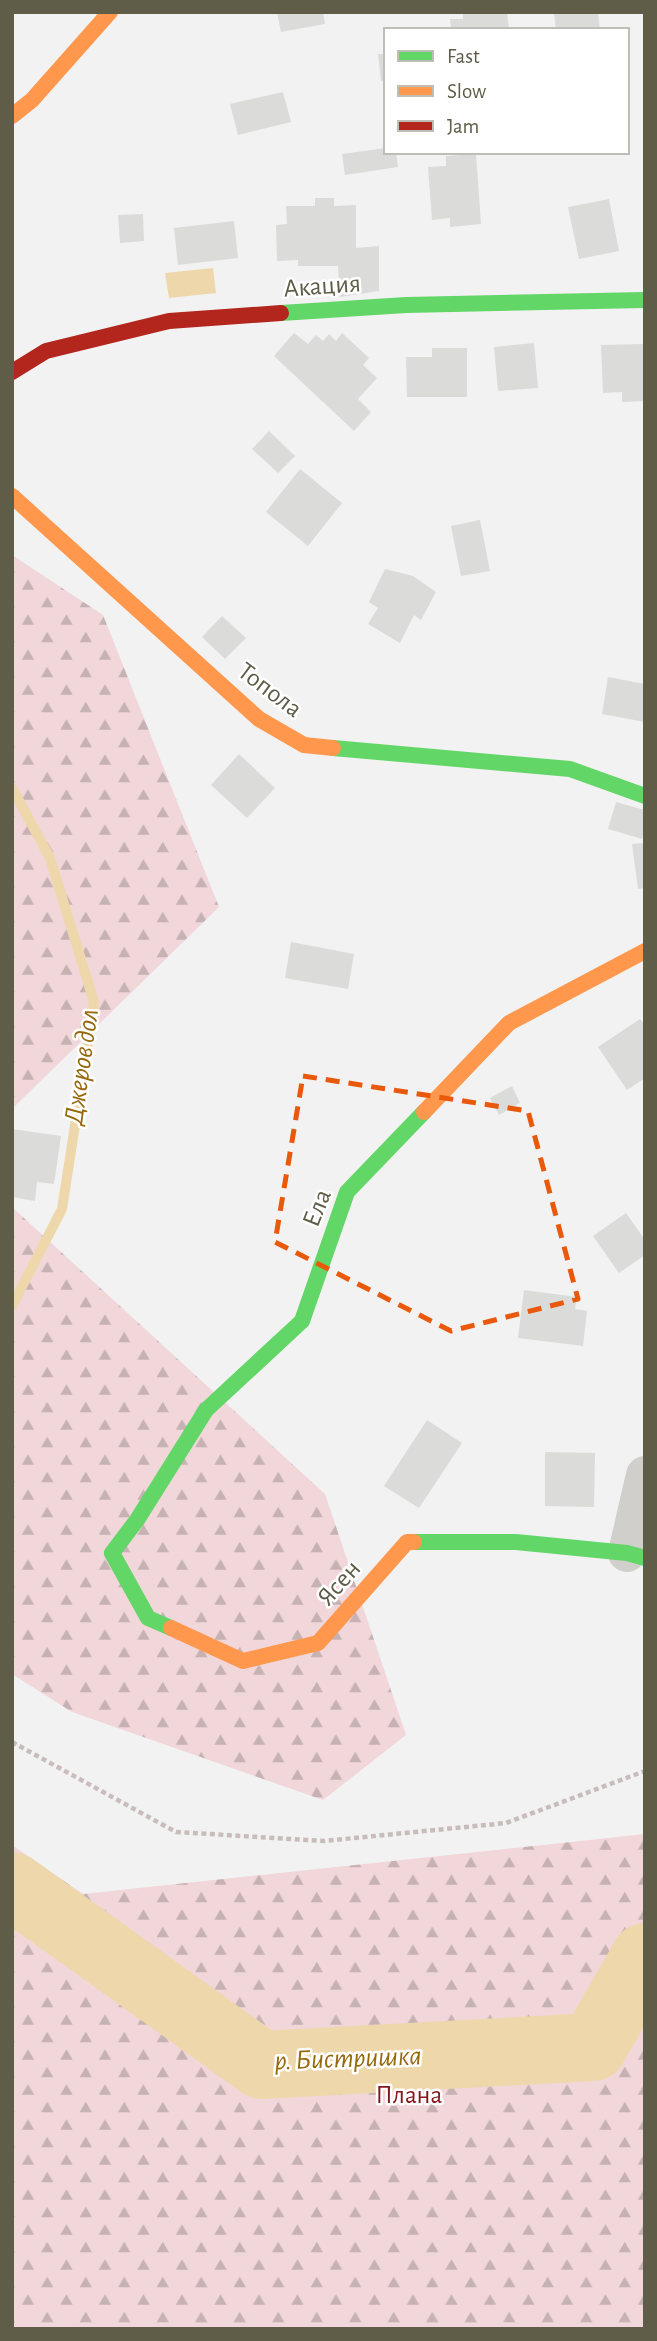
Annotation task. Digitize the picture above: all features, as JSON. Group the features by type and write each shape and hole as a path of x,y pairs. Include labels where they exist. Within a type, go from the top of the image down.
{"street":[{"path":"12,116 32,100 110,12"},
{"name":"Акация","path":"12,372 46,351 169,321 406,305 645,300"},
{"name":"Топола","path":"12,496 259,719 304,745 570,769 645,796"},
{"name":"Ела","path":"112,1553 137,1520 206,1410 302,1321 347,1192 509,1023 645,951"},
{"path":"636,1556 645,1475"},
{"name":"Ясен","path":"112,1553 148,1618 243,1661 318,1643 407,1542 516,1542 636,1556"}],"path":[{"path":"12,1742 176,1832 324,1841 506,1823 645,1771"}],"highlighted area":[{"path":"303,1076 528,1111 578,1299 451,1331 275,1242"}],"green space":[{"path":"12,555 103,615 219,907 12,1109"},
{"path":"12,1207 325,1494 406,1735 323,1800 72,1712 12,1674"},
{"name":"Плана","path":"645,1834 645,2329 12,2329 12,1845 83,1894"}],"shaded area":[{"path":"213,268 216,293 169,298 165,273"}],"building":[{"path":"277,12 323,12 325,24 281,32"},
{"path":"463,12 507,12 509,28 451,28 450,19 463,19"},
{"path":"554,12 598,12 600,28 556,28"},
{"path":"378,54 384,54 384,80 381,81"},
{"path":"283,92 291,122 238,135 230,104"},
{"path":"384,148 384,154 396,154 398,167 345,175 342,154"},
{"path":"476,154 481,224 450,227 450,218 432,220 428,167 446,166 446,156"},
{"path":"315,198 334,198 334,206 356,205 356,248 379,246 379,291 340,297 338,266 298,266 298,260 277,261 276,225 287,224 286,206 315,206"},
{"path":"609,199 619,251 579,259 568,207"},
{"path":"143,214 144,241 120,243 118,215"},
{"path":"234,221 238,258 178,265 174,228"},
{"path":"294,333 308,344 316,335 323,341 329,334 336,341 342,333 369,358 363,365 377,378 358,399 371,412 354,431 274,356"},
{"path":"534,343 538,388 498,391 494,347"},
{"path":"645,344 645,401 622,402 622,392 603,393 601,345"},
{"path":"432,348 467,348 467,397 407,397 406,357 432,357"},
{"path":"269,431 295,456 278,473 252,449"},
{"path":"300,469 342,503 308,546 266,512"},
{"path":"480,520 490,571 461,576 451,526"},
{"path":"385,569 413,576 436,592 421,620 414,615 400,643 368,624 378,608 369,602"},
{"path":"222,616 246,638 225,659 202,637"},
{"path":"608,677 645,684 645,722 602,714"},
{"path":"239,754 275,788 247,818 211,785"},
{"path":"616,802 645,810 642,839 608,829"},
{"path":"645,843 645,888 638,889 632,844"},
{"path":"291,942 354,954 348,989 285,978"},
{"path":"640,1019 645,1025 645,1078 627,1090 598,1047"},
{"path":"512,1086 520,1103 499,1115 490,1098"},
{"path":"12,1129 61,1136 54,1184 37,1182 35,1201 12,1197"},
{"path":"626,1213 645,1240 645,1255 619,1273 593,1236"},
{"path":"524,1290 577,1297 575,1309 587,1311 583,1346 518,1338"},
{"path":"427,1420 462,1443 419,1508 384,1486"},
{"path":"545,1452 595,1453 594,1507 545,1506"}],"waterway":[{"name":"Джеров дол","path":"12,788 50,858 94,1002 62,1209 12,1306"},
{"name":"р. Бистришка","path":"12,1886 262,2065 593,2047 645,1957"}],"traffic: fast":[{"path":"281,313 406,305 645,300"},
{"path":"333,748 570,769 645,796"},
{"path":"171,1628 148,1618 112,1553 137,1520 206,1410 302,1321 347,1192 424,1112"},
{"path":"414,1542 516,1542 627,1553 645,1558"}],"traffic: slow":[{"path":"12,116 32,100 110,12"},
{"path":"12,496 259,719 304,745 333,748"},
{"path":"424,1112 509,1023 645,951"},
{"path":"171,1628 243,1661 318,1643 407,1542 414,1542"}],"traffic: jam":[{"path":"12,372 46,351 169,321 281,313"}]}
